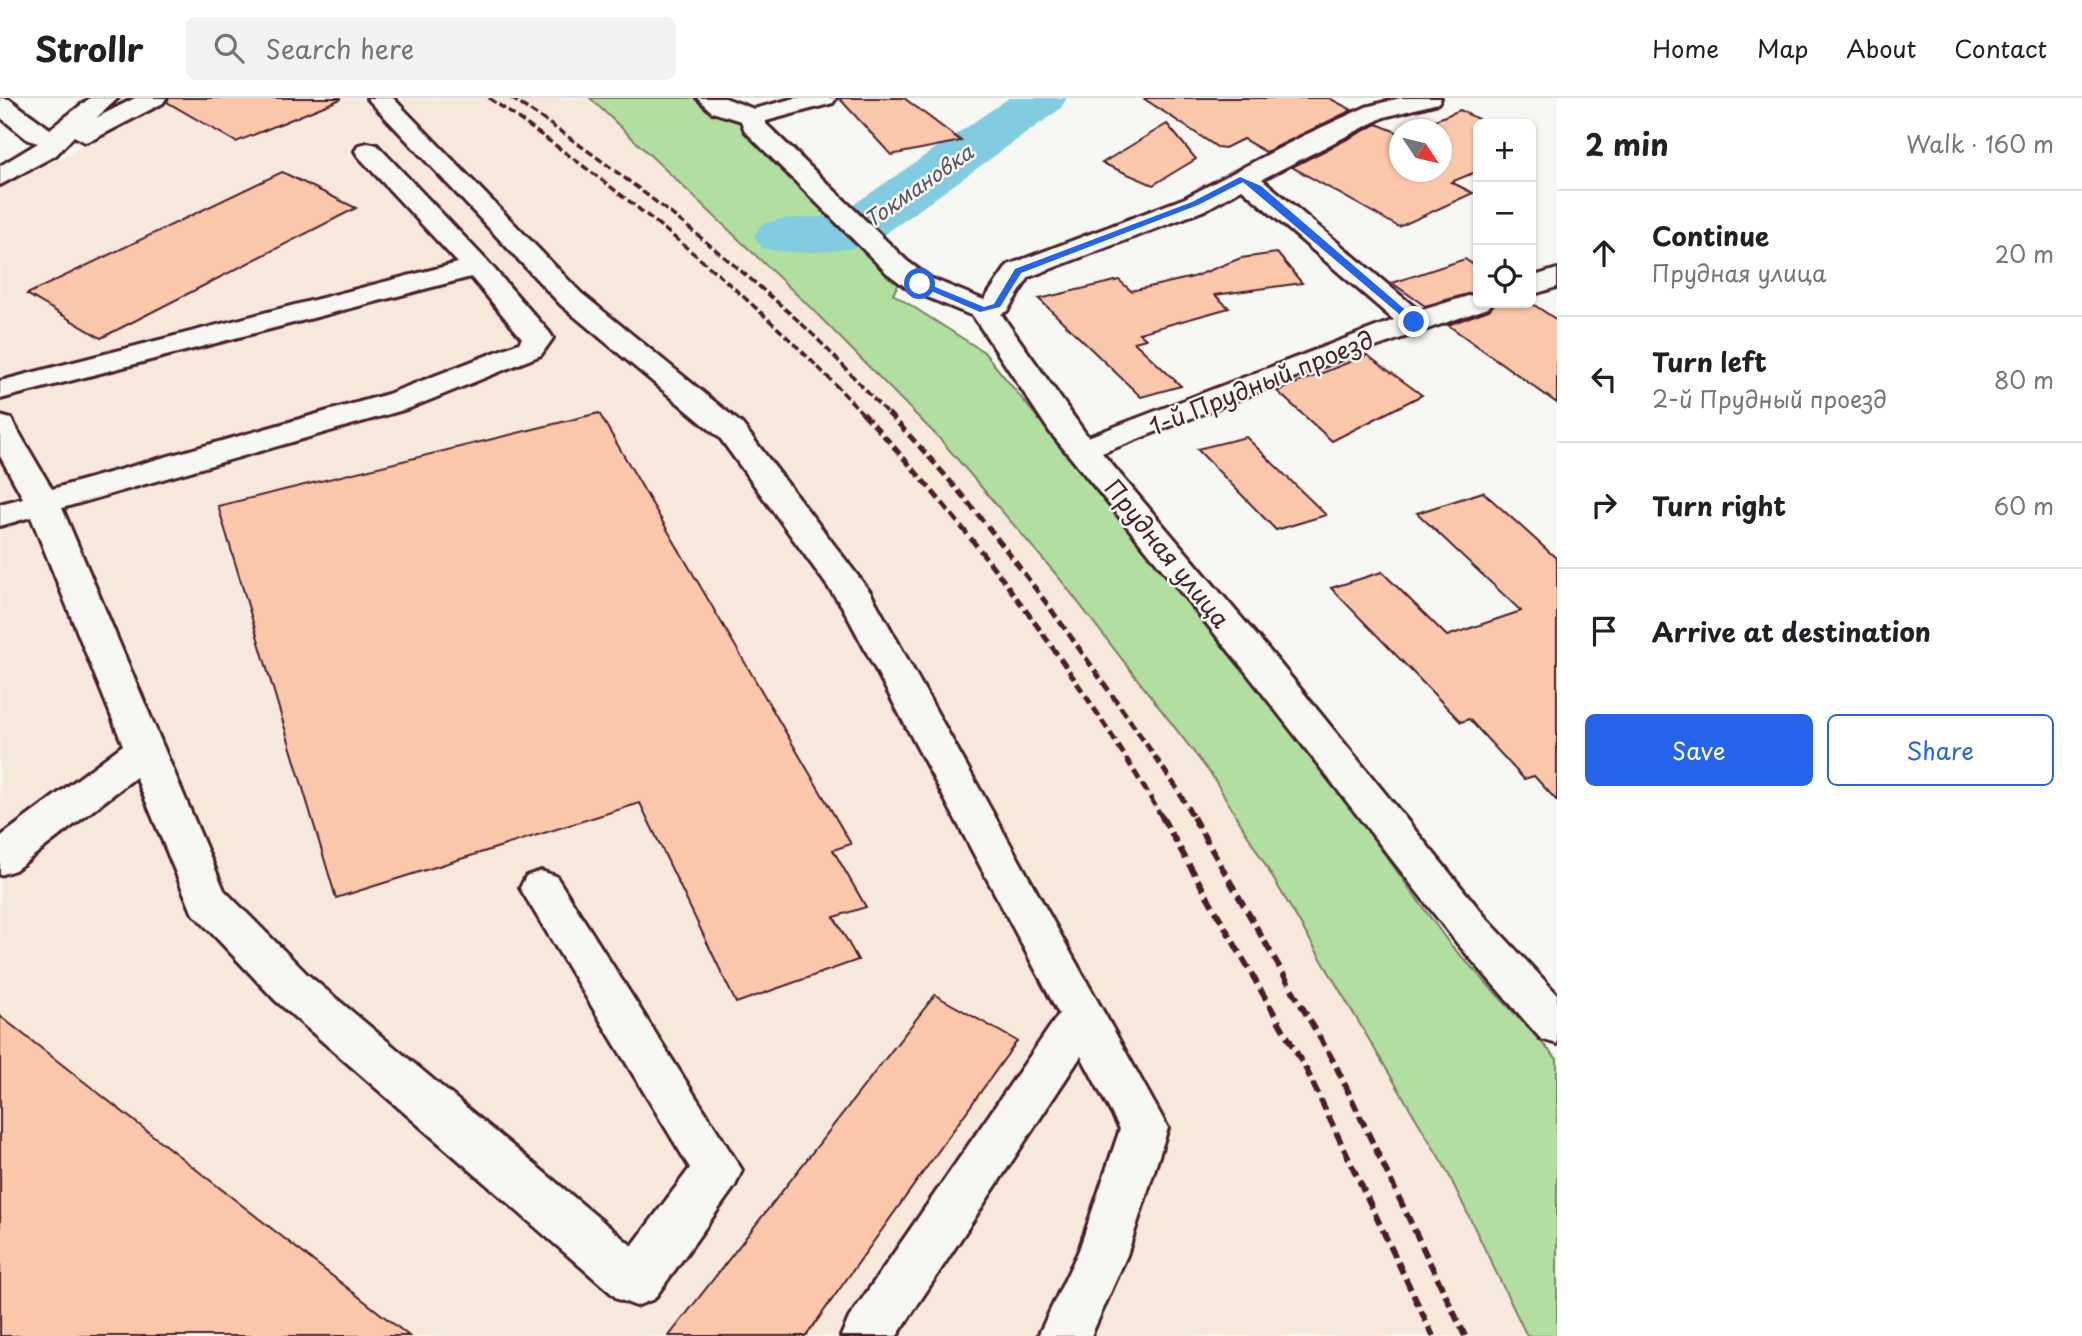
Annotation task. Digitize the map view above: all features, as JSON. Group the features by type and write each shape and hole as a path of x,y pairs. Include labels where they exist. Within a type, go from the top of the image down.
{"street":[{"path":"0,177 51,144 106,98"},
{"path":"0,104 51,144 66,144 153,98"},
{"path":"379,98 571,299 732,430 857,601 1144,1128 1102,1255 1064,1336"},
{"path":"709,98 721,107 754,117 824,98"},
{"path":"754,117 754,126 897,267 920,284 984,310 997,305 1018,271 1195,204 1312,141 1375,112 1429,98"},
{"path":"0,515 399,401 530,349 538,338 478,267 368,151"},
{"path":"1243,179 1258,187 1414,322"},
{"path":"0,390 478,267"},
{"path":"1536,284 1557,278"},
{"name":"1-й Прудный проезд","path":"1083,449 1120,438 1250,383 1414,322 1473,304"},
{"name":"Прудная улица","path":"984,310 1062,425 1472,931 1557,1026"},
{"path":"0,426 42,502 207,900 292,987 636,1282 718,1170 541,888"},
{"path":"0,859 145,749"},
{"path":"867,1336 1083,1016"}],"shaded area":[{"path":"118,98 590,98 812,309 940,439 1060,579 1213,777 1446,1169 1527,1336 0,1336 0,189 125,125"}],"green space":[{"path":"590,98 722,98 766,125 800,152 813,174 910,262 893,294 984,352 1093,486 1247,664 1449,943 1557,1059 1557,1336 1527,1336 1446,1169 1213,777 1060,579 940,439 812,309"}],"building":[{"path":"169,98 341,99 236,142 167,102"},
{"path":"839,98 904,98 961,141 891,155"},
{"path":"1143,98 1329,98 1352,110 1266,152 1243,139 1225,148 1217,147"},
{"path":"1460,110 1478,119 1473,119 1473,173 1452,182 1452,119 1438,119"},
{"path":"1167,124 1196,159 1153,185 1102,163"},
{"path":"1377,124 1389,129 1389,182 1451,182 1473,193 1399,227 1292,167"},
{"path":"282,172 356,208 101,338 27,294"},
{"path":"1277,253 1302,283 1215,295 1229,308 1139,333 1146,339 1134,342 1181,386 1141,397 1039,299 1119,280 1131,291 1193,277 1241,258"},
{"path":"1465,259 1473,265 1473,292 1425,306 1392,283"},
{"path":"1536,306 1557,320 1557,403 1448,325 1489,310"},
{"path":"1367,355 1422,395 1332,441 1277,391"},
{"path":"599,413 851,844 833,850 866,907 834,917 858,960 736,1003 640,803 336,898 218,506"},
{"path":"1246,437 1326,515 1276,530 1197,449"},
{"path":"1483,492 1557,559 1557,801 1534,776 1524,779 1469,719 1461,722 1331,588 1382,572 1447,636 1521,611 1417,513"},
{"path":"935,995 1017,1041 806,1336 669,1336"},
{"path":"0,1016 409,1336 0,1336"}],"waterway":[{"name":"Токмановка","path":"782,236 851,232 1042,98"}],"railway":[{"path":"489,98 589,170 685,246 777,328 864,415"},
{"path":"511,98 620,175 725,258 806,328 889,415"},
{"path":"863,413 946,508 1024,608 1096,711 1163,819"},
{"path":"888,413 967,501 1040,594 1176,787 1194,819"},
{"path":"1162,817 1307,1071 1433,1336"},
{"path":"1193,817 1335,1064 1465,1336"}],"route":[{"path":"920,284 984,310 997,305 1018,271 1195,204 1243,179 1258,187 1414,322"}]}
